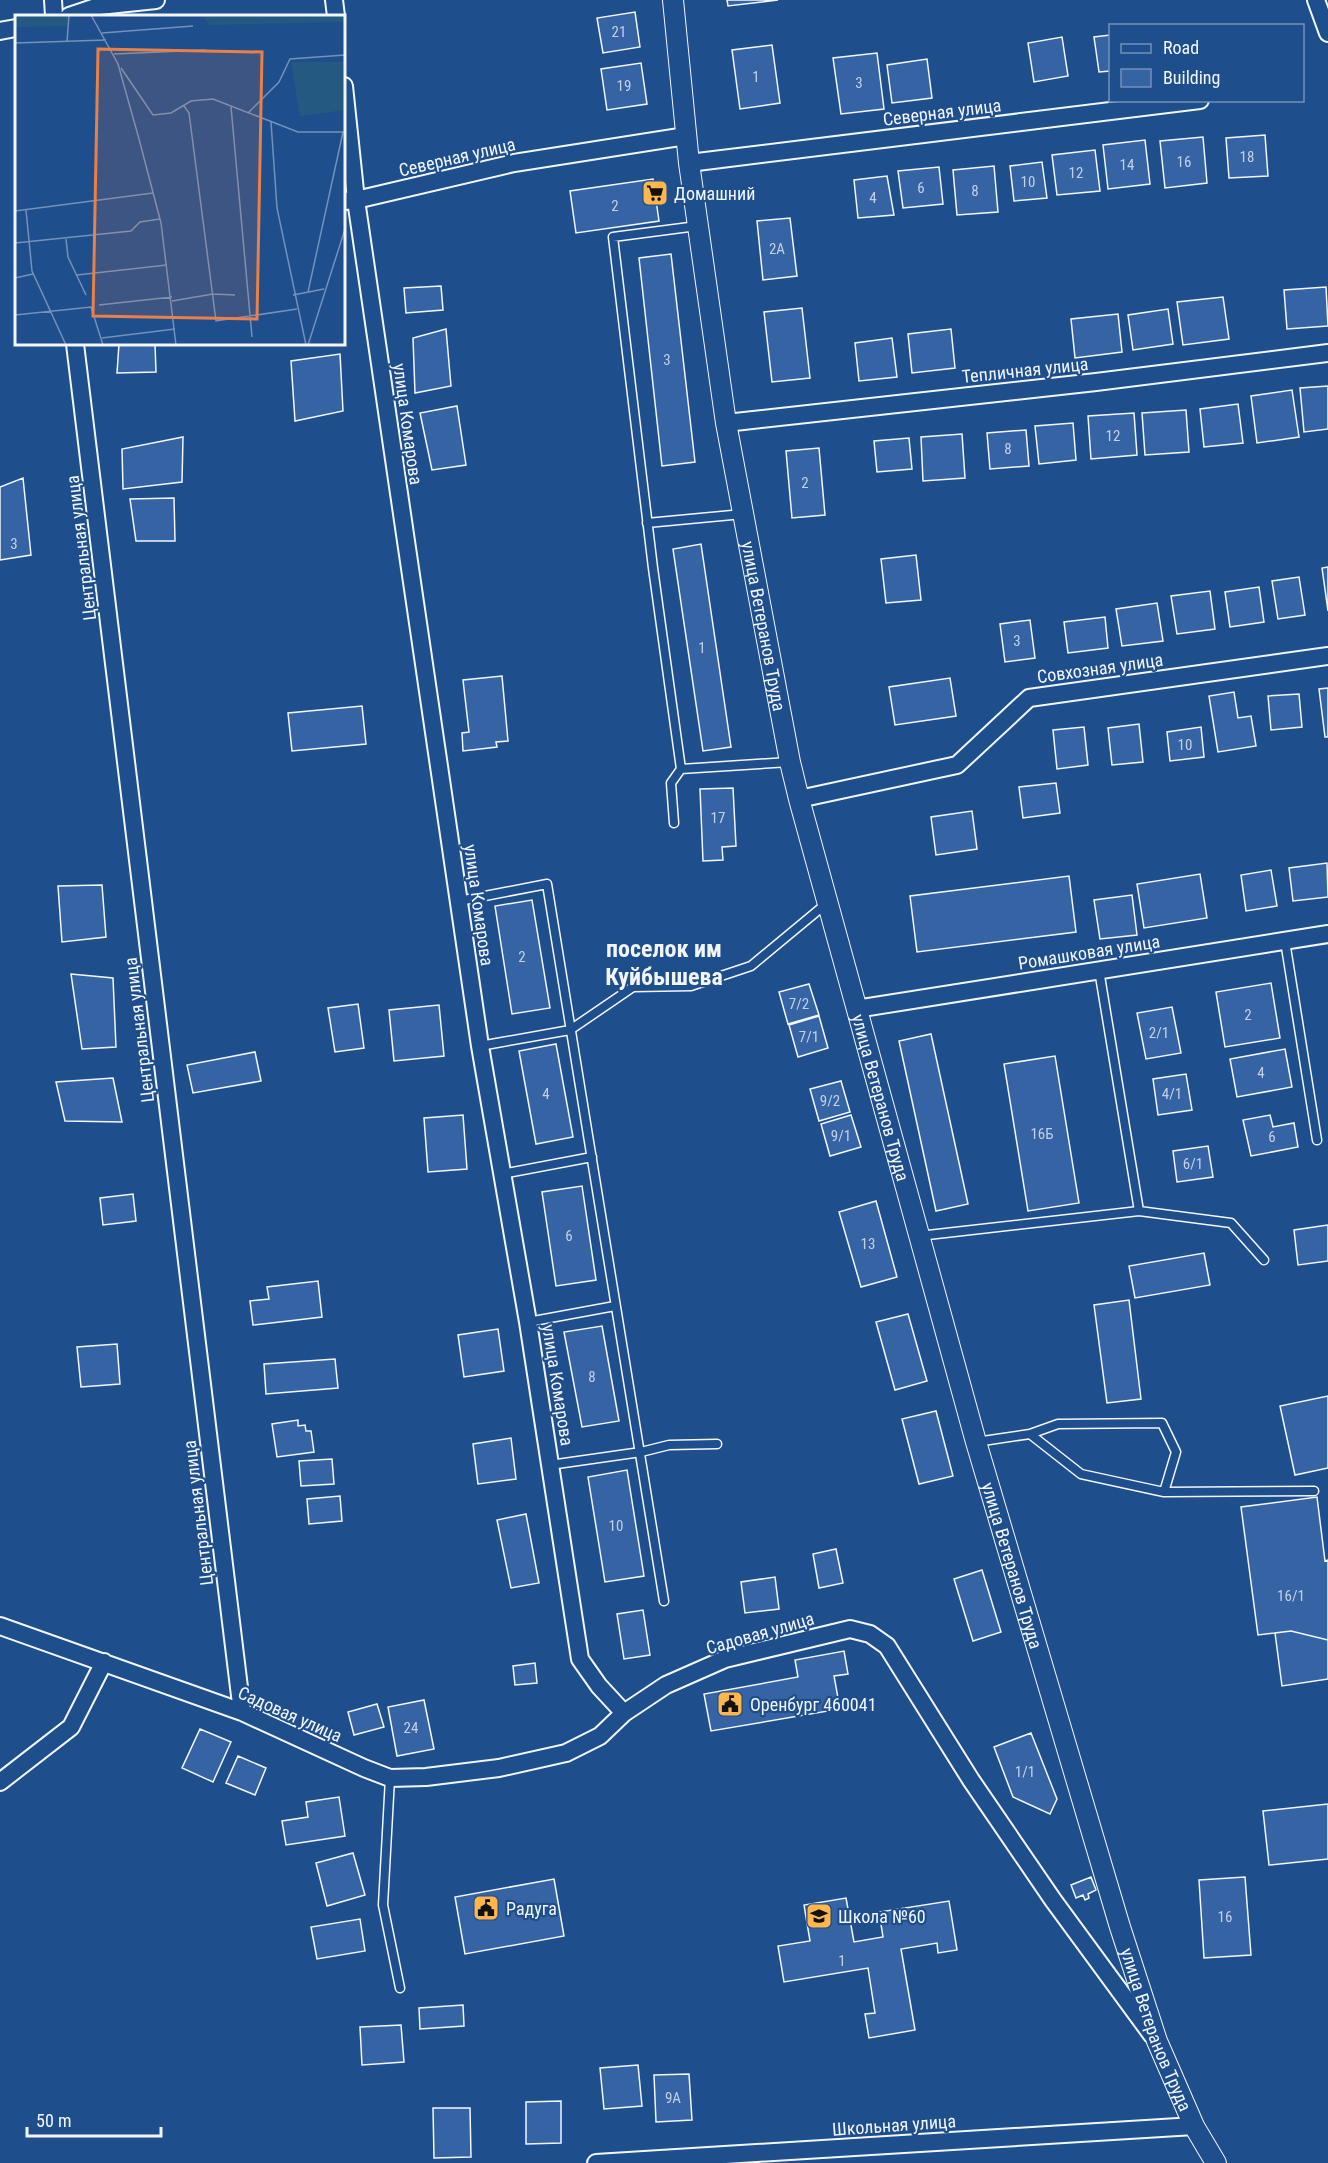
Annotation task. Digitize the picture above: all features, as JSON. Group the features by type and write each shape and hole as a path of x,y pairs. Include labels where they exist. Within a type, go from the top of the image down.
{"street":[{"path":"53,0 54,15"},
{"path":"72,15 99,6 156,0"},
{"path":"334,0 336,15"},
{"name":"улица Ветеранов Труда","path":"673,0 689,163 726,423 799,799 976,1442 1117,1916 1157,2041 1194,2126 1216,2163"},
{"path":"1316,0 1328,33"},
{"path":"0,31 15,28"},
{"name":"Северная улица","path":"689,163 1184,102"},
{"name":"улица Комарова","path":"345,105 350,200 480,1046 528,1322 580,1659 599,1686 624,1713"},
{"name":"Северная улица","path":"350,200 514,163 686,136"},
{"name":"Центральная улица","path":"75,345 242,1712"},
{"name":"Тепличная улица","path":"726,423 1096,382 1328,353"},
{"name":"Совхозная улица","path":"799,799 957,765 1029,698 1328,656"},
{"name":"Ромашковая улица","path":"856,1009 1328,934"},
{"name":"Садовая улица","path":"0,1626 242,1712 390,1778 426,1777 499,1768 566,1753 600,1736 624,1713 666,1685 725,1659 850,1629 870,1634 887,1647 970,1780 1034,1873 1157,2041"},
{"path":"0,1782 71,1727 104,1662"},
{"name":"Школьная улица","path":"596,2163 1194,2126"}],"lane":[{"path":"674,823 671,783 681,769 613,237 697,226"},
{"path":"648,524 743,514"},
{"path":"681,769 790,762"},
{"path":"459,902 547,885 664,1601"},
{"path":"480,1046 570,1030 633,987 691,986 751,966 827,903"},
{"path":"1285,941 1317,1140"},
{"path":"1099,970 1139,1211"},
{"path":"502,1174 592,1157"},
{"path":"919,1236 1139,1211 1231,1223 1263,1260"},
{"path":"528,1322 615,1306"},
{"path":"976,1442 1030,1434 1058,1424 1162,1423 1176,1452 1164,1492"},
{"path":"1030,1434 1081,1474 1164,1492 1314,1491"},
{"path":"550,1465 641,1452 669,1445 717,1444"},
{"path":"390,1778 383,1905 400,1988"}],"building":[{"path":"727,0 778,0 728,6"},
{"path":"635,12 640,47 603,53 597,18"},
{"path":"1109,35 1109,71 1099,72 1094,37"},
{"path":"1062,37 1068,76 1034,82 1028,43"},
{"path":"772,45 780,103 740,109 732,50"},
{"path":"877,53 884,109 841,114 833,58"},
{"path":"927,59 932,98 892,103 887,65"},
{"path":"641,63 647,104 607,110 601,69"},
{"path":"1265,135 1268,176 1229,178 1226,138"},
{"path":"1203,137 1207,183 1165,188 1160,141"},
{"path":"1145,140 1150,184 1108,189 1103,145"},
{"path":"1095,150 1100,191 1057,195 1052,155"},
{"path":"1042,162 1047,198 1014,201 1010,166"},
{"path":"994,166 998,212 957,215 953,170"},
{"path":"939,167 943,204 903,208 898,171"},
{"path":"887,176 894,215 858,218 854,180"},
{"path":"653,179 659,221 576,233 570,191"},
{"path":"790,218 797,276 763,280 757,221"},
{"path":"671,254 695,462 662,466 639,258"},
{"path":"441,286 443,310 406,313 404,288"},
{"path":"1326,287 1328,326 1287,329 1284,290"},
{"path":"1223,297 1229,339 1183,345 1177,302"},
{"path":"802,308 810,378 772,382 764,312"},
{"path":"1168,309 1173,344 1133,350 1128,315"},
{"path":"1118,314 1122,352 1075,358 1071,319"},
{"path":"446,329 451,386 415,393 413,338"},
{"path":"951,329 955,368 912,373 908,334"},
{"path":"892,338 897,377 859,381 855,343"},
{"path":"119,345 155,345 156,372 117,373"},
{"path":"340,354 343,411 295,421 291,361"},
{"path":"1328,386 1328,429 1304,432 1300,388"},
{"path":"1292,390 1299,437 1257,443 1251,396"},
{"path":"1238,404 1243,443 1204,447 1200,409"},
{"path":"457,406 466,465 432,470 420,413"},
{"path":"1186,410 1189,452 1145,455 1142,413"},
{"path":"1134,413 1137,455 1091,459 1088,416"},
{"path":"1073,423 1076,460 1039,464 1035,426"},
{"path":"1026,430 1029,466 990,469 987,433"},
{"path":"962,434 965,478 923,481 921,437"},
{"path":"183,437 182,482 123,489 122,449"},
{"path":"909,438 912,469 877,472 874,441"},
{"path":"819,448 825,515 792,518 786,451"},
{"path":"23,478 31,555 0,560 0,487"},
{"path":"174,498 175,541 136,541 130,499"},
{"path":"701,544 731,747 703,751 673,549"},
{"path":"916,555 921,600 886,603 881,559"},
{"path":"1328,567 1328,611 1322,568"},
{"path":"1299,577 1305,615 1278,619 1272,581"},
{"path":"1259,587 1264,622 1230,627 1225,592"},
{"path":"1210,591 1215,629 1177,634 1171,596"},
{"path":"1157,603 1163,641 1122,646 1116,609"},
{"path":"1105,617 1108,648 1068,653 1064,622"},
{"path":"1030,620 1035,658 1005,662 1000,624"},
{"path":"502,676 508,741 496,742 497,747 463,751 462,733 469,732 463,680"},
{"path":"950,678 956,716 895,725 889,687"},
{"path":"1328,688 1328,737 1325,737 1319,689"},
{"path":"1234,692 1238,718 1251,716 1256,746 1218,752 1209,696"},
{"path":"1299,694 1302,727 1271,730 1268,696"},
{"path":"362,706 366,744 292,751 288,713"},
{"path":"1139,724 1143,762 1112,765 1108,728"},
{"path":"1084,727 1088,765 1057,769 1053,730"},
{"path":"1201,727 1204,757 1170,761 1167,732"},
{"path":"1056,783 1060,813 1023,818 1019,787"},
{"path":"733,788 736,846 722,847 723,860 703,861 700,789"},
{"path":"972,811 977,849 936,855 931,817"},
{"path":"1327,863 1328,897 1293,901 1289,868"},
{"path":"1271,870 1277,906 1246,911 1241,875"},
{"path":"1200,874 1207,918 1144,928 1137,884"},
{"path":"1069,876 1076,932 917,952 910,896"},
{"path":"102,885 106,937 62,942 58,886"},
{"path":"1132,895 1137,935 1100,939 1094,900"},
{"path":"532,900 550,1008 512,1014 495,906"},
{"path":"71,974 113,978 116,1047 82,1049"},
{"path":"1271,983 1280,1038 1225,1047 1216,992"},
{"path":"809,984 819,1015 788,1024 779,992"},
{"path":"358,1004 364,1048 335,1052 328,1008"},
{"path":"439,1005 444,1056 394,1061 389,1010"},
{"path":"1172,1007 1181,1053 1146,1059 1137,1013"},
{"path":"819,1016 828,1048 798,1057 789,1025"},
{"path":"931,1034 968,1204 936,1211 899,1041"},
{"path":"556,1044 573,1137 536,1144 519,1051"},
{"path":"1285,1049 1292,1087 1237,1097 1230,1059"},
{"path":"255,1052 261,1081 193,1093 187,1065"},
{"path":"1055,1056 1079,1203 1028,1211 1004,1064"},
{"path":"1186,1074 1192,1110 1158,1115 1153,1079"},
{"path":"113,1078 122,1122 65,1121 56,1082"},
{"path":"841,1081 850,1112 819,1121 810,1089"},
{"path":"463,1115 467,1169 428,1172 424,1118"},
{"path":"851,1115 861,1147 830,1156 821,1124"},
{"path":"1270,1115 1273,1127 1294,1123 1298,1147 1251,1156 1243,1120"},
{"path":"1208,1146 1213,1177 1177,1182 1173,1151"},
{"path":"582,1186 596,1280 556,1286 542,1192"},
{"path":"133,1194 136,1221 103,1225 100,1198"},
{"path":"876,1201 897,1277 861,1287 839,1212"},
{"path":"1328,1225 1328,1261 1298,1265 1294,1230"},
{"path":"1204,1253 1210,1285 1135,1298 1129,1266"},
{"path":"318,1281 322,1317 253,1325 250,1301 269,1299 267,1287"},
{"path":"1129,1300 1141,1399 1107,1403 1094,1305"},
{"path":"908,1314 927,1381 895,1390 876,1322"},
{"path":"602,1326 619,1421 582,1427 564,1332"},
{"path":"498,1329 504,1371 464,1377 458,1335"},
{"path":"117,1344 120,1384 81,1387 77,1347"},
{"path":"335,1359 338,1388 266,1394 264,1364"},
{"path":"1328,1396 1328,1468 1295,1475 1280,1406"},
{"path":"936,1411 953,1476 919,1484 902,1419"},
{"path":"298,1420 298,1426 305,1425 306,1431 311,1431 314,1452 277,1457 272,1424"},
{"path":"511,1438 516,1479 478,1484 473,1444"},
{"path":"332,1459 334,1484 301,1486 299,1461"},
{"path":"627,1470 644,1576 605,1582 588,1477"},
{"path":"340,1496 342,1521 309,1524 307,1499"},
{"path":"1317,1497 1325,1561 1328,1560 1328,1640 1291,1631 1258,1635 1241,1507"},
{"path":"526,1514 539,1583 511,1588 497,1520"},
{"path":"836,1549 843,1583 819,1588 813,1554"},
{"path":"982,1570 1001,1632 973,1641 954,1579"},
{"path":"775,1577 779,1609 745,1613 741,1582"},
{"path":"643,1610 650,1655 624,1659 617,1614"},
{"path":"1291,1631 1328,1640 1328,1679 1282,1686 1275,1633"},
{"path":"844,1651 848,1674 834,1676 840,1709 711,1731 704,1694 798,1677 795,1660"},
{"path":"535,1663 537,1683 515,1685 513,1666"},
{"path":"424,1700 434,1749 397,1756 388,1707"},
{"path":"377,1704 384,1727 354,1735 348,1712"},
{"path":"200,1729 231,1742 213,1782 182,1768"},
{"path":"1031,1733 1057,1799 1050,1814 1013,1797 994,1747"},
{"path":"238,1756 266,1768 255,1795 226,1783"},
{"path":"339,1797 345,1836 286,1845 282,1821 308,1817 306,1802"},
{"path":"1328,1804 1328,1859 1269,1865 1263,1811"},
{"path":"353,1853 365,1895 327,1906 316,1863"},
{"path":"1091,1877 1096,1890 1088,1894 1089,1898 1085,1900 1083,1895 1076,1898 1071,1885"},
{"path":"1245,1877 1251,1955 1204,1958 1199,1880"},
{"path":"554,1879 564,1936 465,1954 455,1897"},
{"path":"846,1898 854,1942 883,1937 879,1912 949,1901 957,1950 938,1953 937,1943 901,1949 915,2030 869,2038 865,2014 875,2013 868,1968 784,1982 778,1946 810,1941 804,1905"},
{"path":"360,1919 365,1951 317,1959 311,1927"},
{"path":"463,2005 464,2026 420,2029 419,2008"},
{"path":"401,2025 404,2062 362,2065 360,2027"},
{"path":"638,2065 642,2106 604,2109 600,2068"},
{"path":"689,2074 692,2120 656,2122 654,2075"},
{"path":"561,2101 561,2143 526,2144 526,2102"},
{"path":"433,2108 470,2108 471,2157 434,2158"}],"place":[{"name":"Домашний","path":"655,193"},
{"name":"Оренбург 460041","path":"730,1704"},
{"name":"Радуга","path":"486,1908"},
{"name":"Школа №60","path":"819,1916"}],"district":[{"name":"поселок им Куйбышева","path":"664,963"}]}
